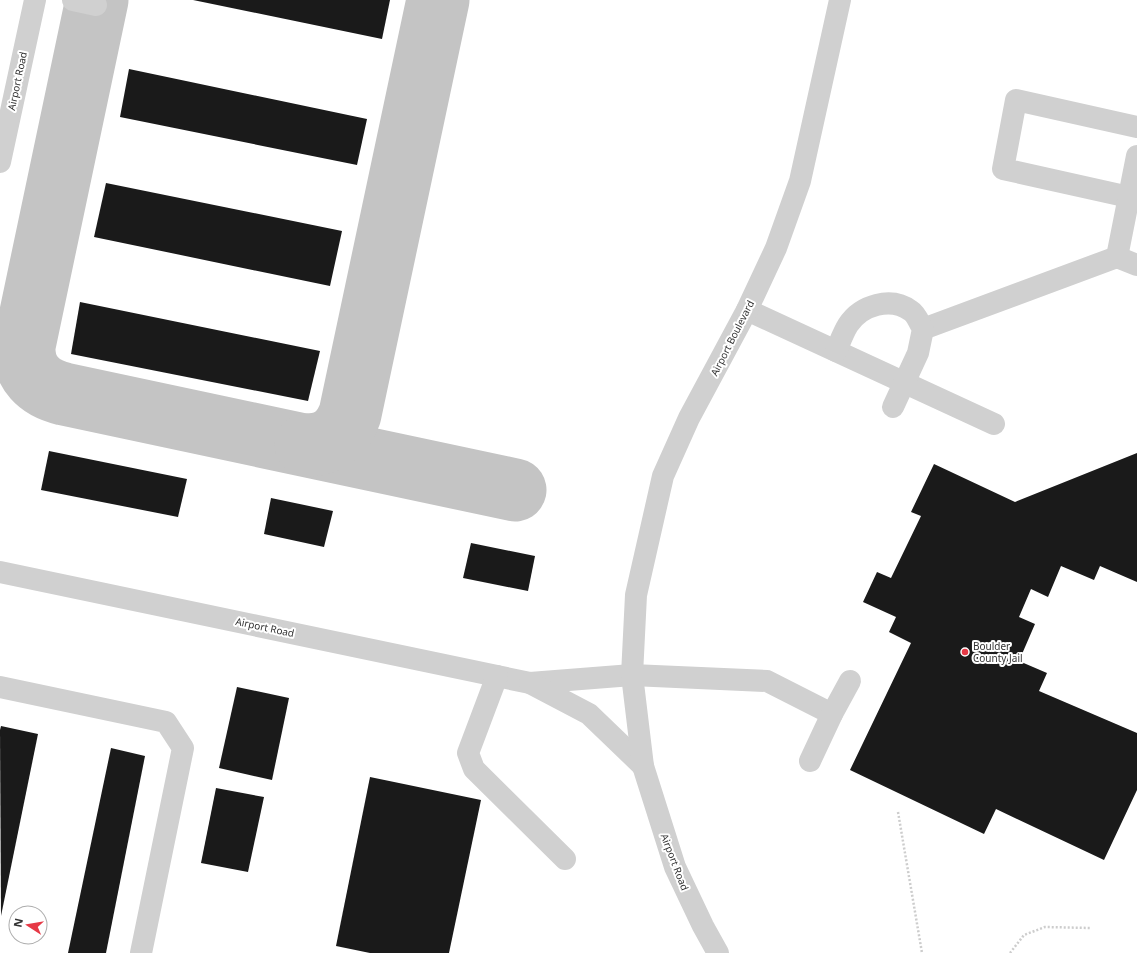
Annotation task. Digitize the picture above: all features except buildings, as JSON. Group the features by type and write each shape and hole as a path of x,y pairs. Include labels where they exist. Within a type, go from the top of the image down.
{"street":[{"name":"Airport Road","path":"0,162 35,0"},
{"path":"73,0 96,5"},
{"name":"Airport Boulevard","path":"632,675 636,595 663,476 689,418 747,310 776,248 800,181 840,0"},
{"path":"1129,198 1003,169 1016,100 1137,127"},
{"path":"1117,257 1137,156"},
{"path":"923,329 1117,257 1137,266"},
{"path":"836,351 848,324 859,313 875,305 892,303 912,311 923,329 918,353 893,407"},
{"path":"747,310 994,424"},
{"name":"Airport Road","path":"0,572 530,683 590,714 643,766"},
{"name":"Airport Road","path":"530,683 632,675 643,766 675,867 703,926 718,953"},
{"path":"632,675 767,681 832,714"},
{"path":"497,676 468,753 474,768 565,859"},
{"path":"810,762 832,714 850,680"},
{"path":"0,687 166,722 183,748 141,953"}],"path":[{"path":"898,812 922,953"},
{"path":"1010,953 1024,935 1045,927 1090,928"}],"taxiway":[{"path":"97,0 24,346 26,364 34,378 47,388 64,394 515,490"},
{"path":"306,445 314,445 328,441 334,437 343,428 350,414 438,0"}],"place":[{"name":"Boulder County Jail","path":"965,652"}]}
